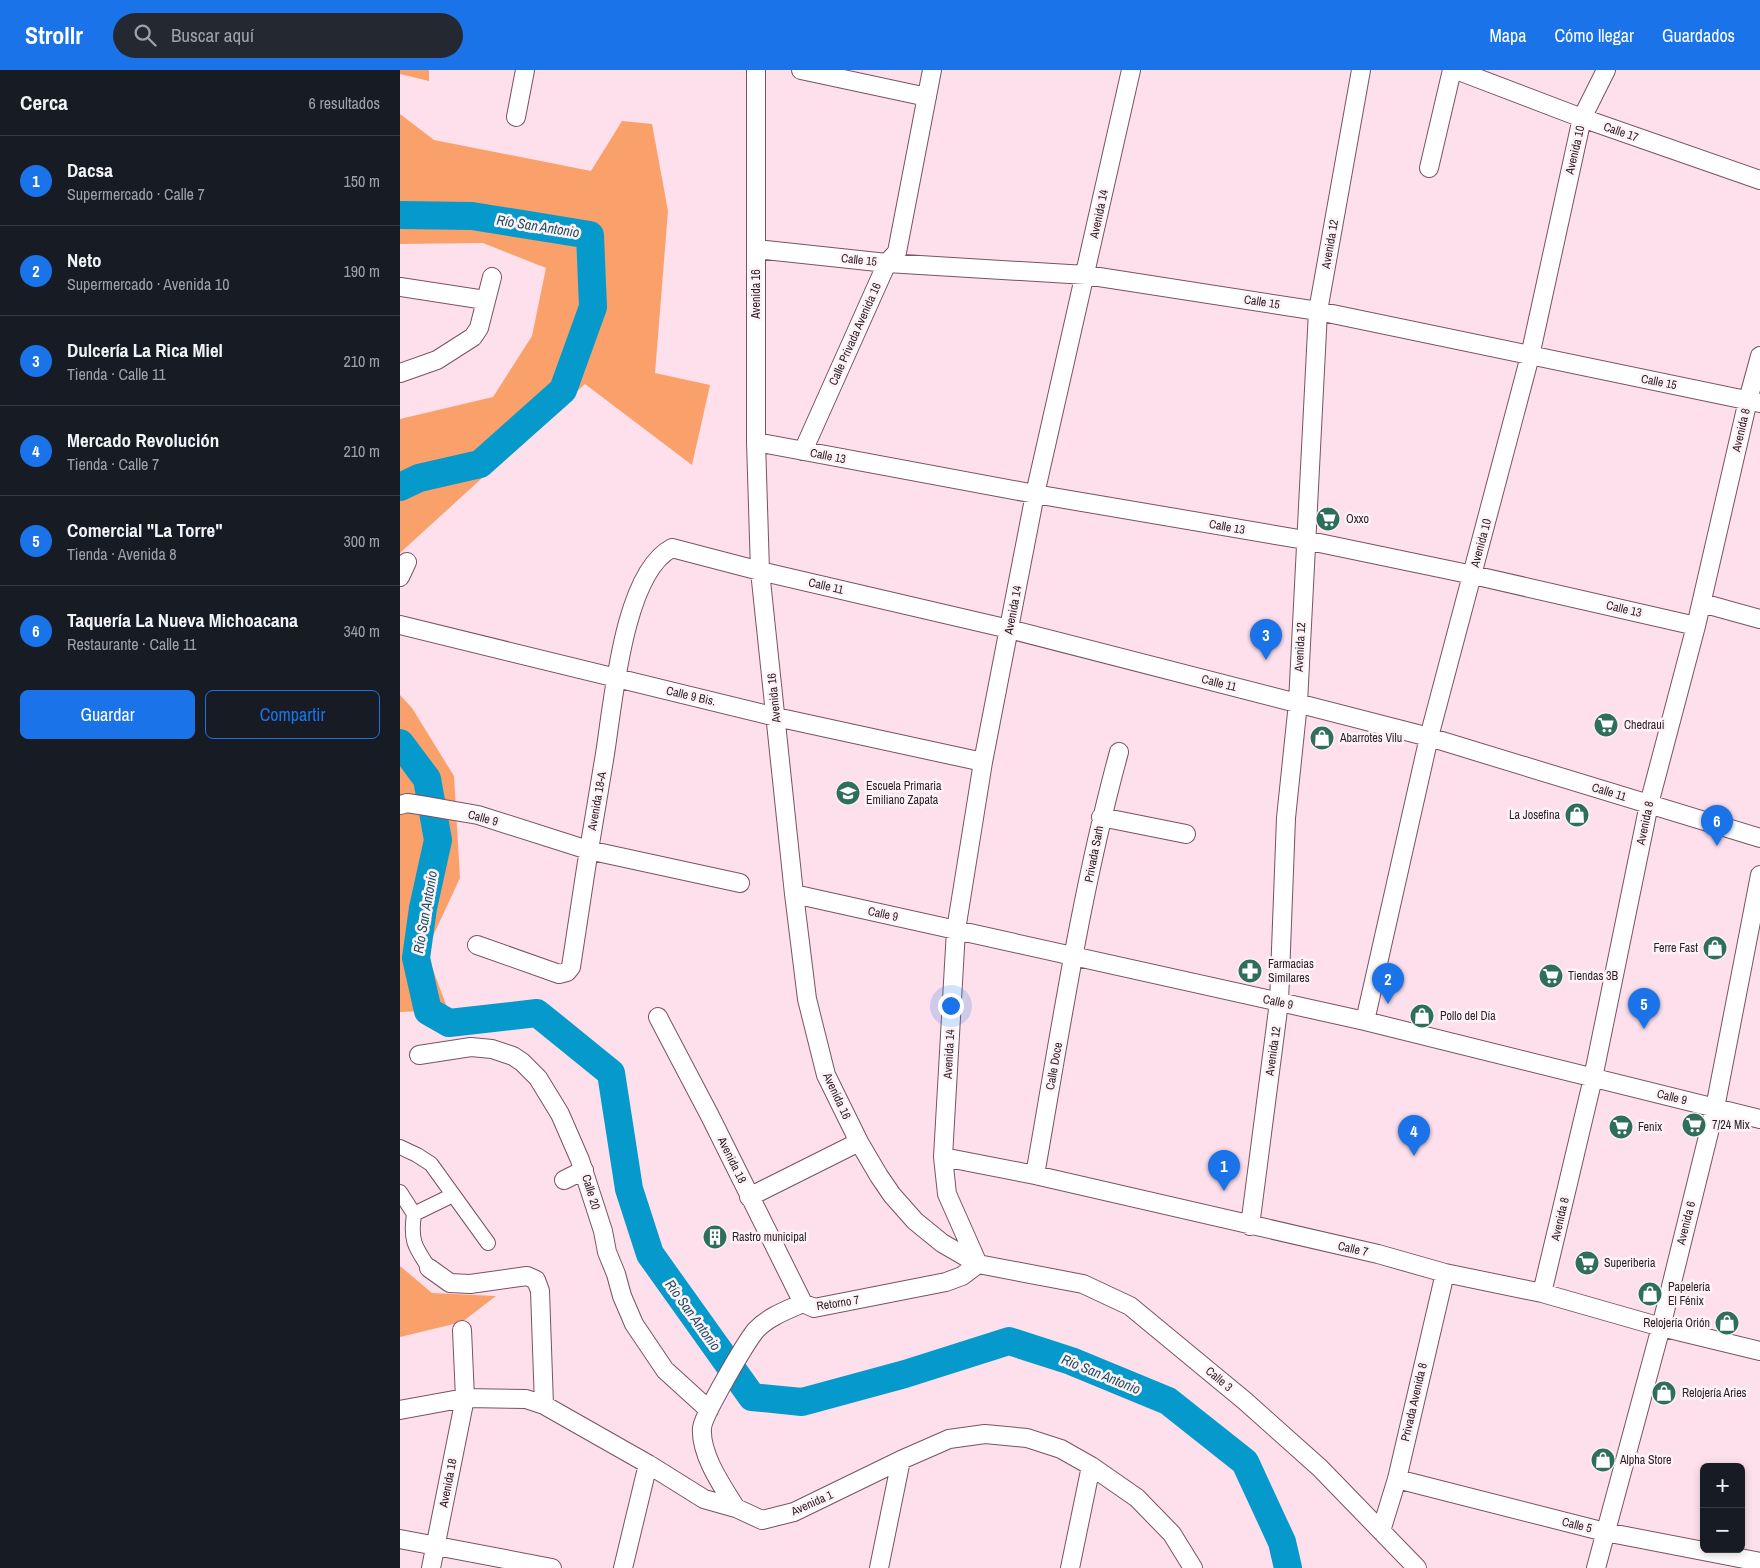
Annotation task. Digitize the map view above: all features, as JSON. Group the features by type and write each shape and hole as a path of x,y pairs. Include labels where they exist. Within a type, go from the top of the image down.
{"street":[{"path":"516,117 525,70"},
{"name":"Avenida 16","path":"756,70 756,442 760,571 807,1000 826,1075 859,1142 892,1195 915,1220 942,1243 978,1264"},
{"path":"801,70 927,97"},
{"name":"Calle Privada Avenida 16","path":"803,451 887,262 898,252 932,70"},
{"name":"Avenida 14","path":"943,1157 956,930 983,762 1035,494 1131,70"},
{"name":"Avenida 12","path":"1250,1226 1279,1002 1286,818 1298,703 1318,311 1361,70"},
{"path":"1429,168 1452,70"},
{"name":"Calle 17","path":"1456,70 1582,118 1760,180"},
{"name":"Avenida 10","path":"1365,1021 1428,737 1473,575 1530,356 1582,118 1606,70"},
{"name":"Calle 15","path":"756,249 887,262 1086,275 1318,311 1754,401"},
{"path":"400,373 437,360 473,337 479,328 492,277"},
{"path":"400,287 485,300"},
{"name":"Avenida 8","path":"1542,1293 1593,1078 1649,804 1754,401 1760,356"},
{"name":"Calle 13","path":"756,442 1035,494 1305,540 1473,575 1696,626"},
{"name":"Calle 11","path":"672,548 760,571 1009,629 1428,737 1760,838"},
{"name":"Avenida 18-A","path":"477,945 559,974 567,972 571,967 588,850 623,644 638,596 646,578 657,559 672,548"},
{"path":"1702,603 1760,619"},
{"name":"Calle 9 Bis.","path":"400,626 776,717 983,762"},
{"name":"Privada Sarh","path":"1073,957 1101,817 1119,752"},
{"name":"Calle 9","path":"404,804 478,815 588,850 740,884"},
{"path":"1101,817 1186,834"},
{"name":"Avenida 6","path":"1596,1568 1661,1326 1715,1108 1760,875"},
{"name":"Calle 9","path":"794,894 1365,1021 1760,1119"},
{"name":"Calle Doce","path":"1035,1175 1073,957"},
{"name":"Avenida 18","path":"658,1017 710,1116 803,1303"},
{"name":"Calle 20","path":"419,1055 471,1047 492,1048 514,1056 530,1069 560,1114 584,1170 603,1232 607,1252 634,1324 665,1370 711,1407"},
{"path":"749,1197 859,1142"},
{"path":"400,1147 431,1164 488,1243"},
{"path":"943,1157 947,1194 978,1264"},
{"name":"Calle 7","path":"943,1157 1035,1175 1378,1254 1445,1273 1542,1293 1760,1351"},
{"path":"564,1180 584,1170"},
{"path":"400,1192 414,1214 411,1230 415,1248 429,1268 450,1283 470,1284 527,1276 536,1280 540,1291 544,1405"},
{"path":"414,1214 452,1195"},
{"name":"Retorno 7","path":"736,1508 724,1490 704,1448 702,1426 738,1359 757,1330 781,1312 803,1303 814,1308 946,1282 962,1276 978,1264"},
{"name":"Calle 3","path":"978,1264 1083,1284 1130,1306 1245,1400 1320,1468 1417,1568"},
{"name":"Privada Avenida 8","path":"1381,1531 1396,1479 1445,1273"},
{"name":"Avenida 18","path":"431,1568 465,1398 462,1330"},
{"name":"Avenida 1","path":"400,1410 465,1398 526,1399 544,1405 648,1464 704,1499 736,1508 762,1520 794,1512 901,1460 949,1440 985,1434 1028,1438 1061,1449 1091,1466 1137,1498 1172,1534 1193,1568"},
{"path":"879,1568 901,1460"},
{"path":"623,1568 648,1464"},
{"path":"1070,1568 1091,1466"},
{"name":"Calle 5","path":"1396,1479 1605,1532 1760,1562"},
{"path":"400,1539 552,1568"}],"shaded area":[{"path":"400,70 429,70 429,81 400,74"},
{"path":"400,114 434,140 591,171 622,121 652,124 668,211 655,373 710,385 692,465 585,384 400,553 400,419 493,397 532,336 546,268 483,243 400,244"},
{"path":"400,695 412,708 454,776 460,878 426,951 448,1010 400,1012"},
{"path":"400,1266 432,1293 496,1296 462,1322 400,1337"}],"waterway":[{"name":"Río San Antonio","path":"400,215 472,216 590,235 593,307 563,390 480,464 419,478 400,487"},
{"name":"Río San Antonio","path":"400,743 427,779 438,840 423,908 416,958 428,1011 449,1023 537,1013 611,1073 629,1189 650,1254 752,1397 802,1402 905,1374 1009,1341 1071,1361 1168,1401 1245,1462 1282,1542 1288,1568"}],"place":[{"name":"Oxxo","path":"1328,519"},
{"name":"Dulcería La Rica Miel","path":"1266,660"},
{"name":"Chedraui","path":"1606,725"},
{"name":"Abarrotes Vilu","path":"1322,738"},
{"name":"Escuela Primaria Emiliano Zapata","path":"848,793"},
{"name":"La Josefina","path":"1577,815"},
{"name":"Taquería La Nueva Michoacana","path":"1717,846"},
{"name":"Ferre Fast","path":"1715,948"},
{"name":"Farmacias Similares","path":"1250,971"},
{"name":"Tiendas 3B","path":"1551,976"},
{"name":"Neto","path":"1388,1004"},
{"name":"Pollo del Día","path":"1422,1016"},
{"name":"Comercial \"La Torre\"","path":"1644,1029"},
{"name":"7/24 Mix","path":"1694,1125"},
{"name":"Fenix","path":"1621,1127"},
{"name":"Mercado Revolución","path":"1414,1156"},
{"name":"Dacsa","path":"1224,1191"},
{"name":"Rastro municipal","path":"715,1237"},
{"name":"Superiberia","path":"1587,1263"},
{"name":"Papelería El Fénix","path":"1650,1294"},
{"name":"Relojería Orión","path":"1727,1323"},
{"name":"Relojería Aries","path":"1664,1393"},
{"name":"Alpha Store","path":"1603,1460"}]}
